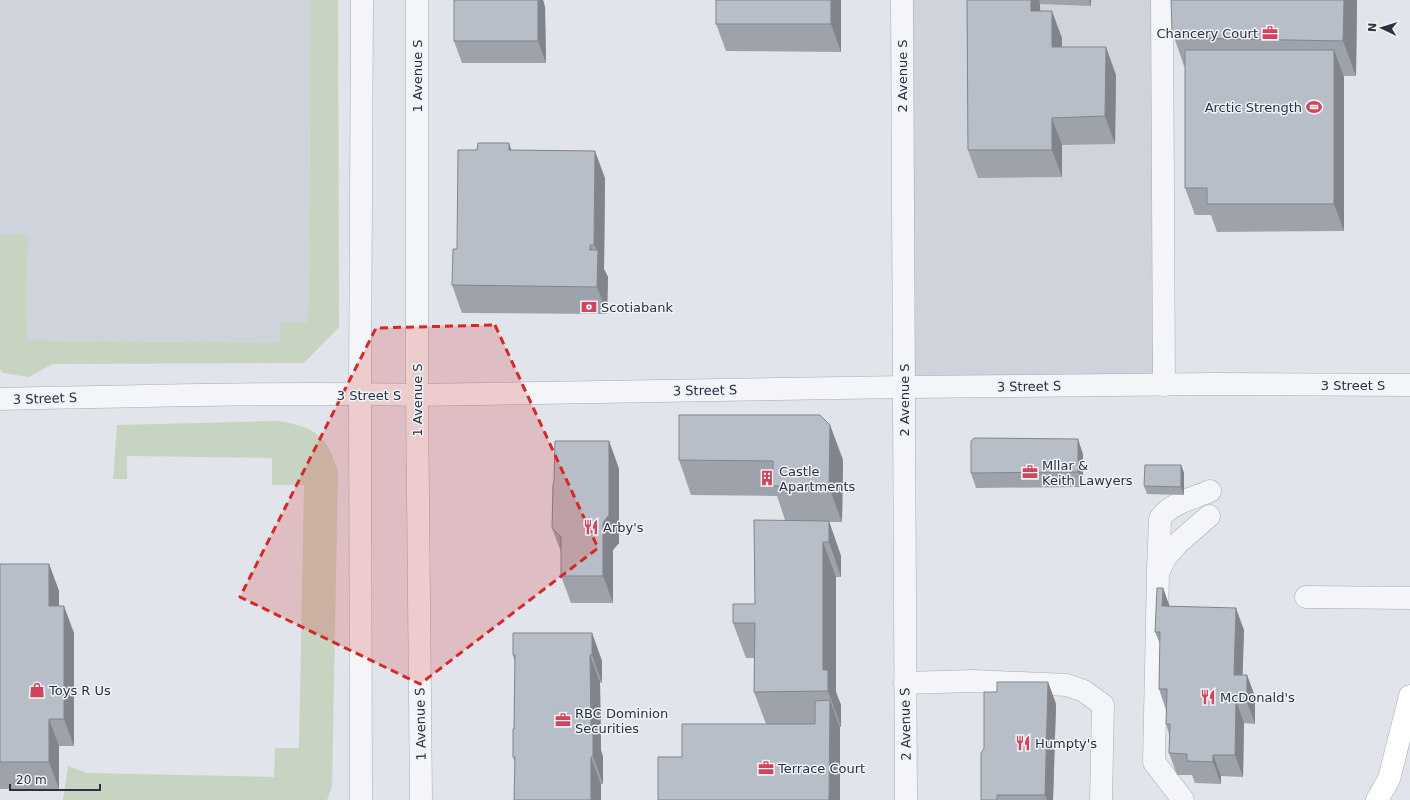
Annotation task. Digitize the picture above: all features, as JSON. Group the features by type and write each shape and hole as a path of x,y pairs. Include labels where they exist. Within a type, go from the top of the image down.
{"main road":[{"path":"1377,800 1389,779 1410,696"}],"street":[{"path":"361,800 360,394 362,0"},
{"name":"1 Avenue S","path":"417,0 417,395 421,800"},
{"name":"2 Avenue S","path":"902,0 906,800"},
{"path":"1162,0 1164,385"},
{"name":"3 Street S","path":"0,399 360,394 417,395 904,387 1410,385"},
{"path":"1183,800 1154,762 1160,519 1170,508 1210,491"},
{"path":"1158,573 1165,558 1178,543 1209,516"},
{"path":"1306,597 1410,598"},
{"path":"905,683 972,681 1067,685 1084,691 1103,705 1101,800"}],"highlighted area":[{"path":"495,325 598,548 420,684 240,597 376,328"}],"shaded area":[{"path":"0,0 311,0 308,322 280,343 27,340 28,235 0,235"},
{"path":"902,0 1162,0 1164,385 904,387"}],"green space":[{"path":"311,0 338,0 339,327 304,363 53,364 28,377 3,373 0,369 0,235 28,234 27,340 280,343 281,322 308,322"},
{"path":"277,421 300,426 317,434 329,449 338,472 332,787 327,800 63,800 68,766 87,773 274,777 275,748 299,748 304,485 272,485 272,458 127,456 127,479 113,479 117,425"}],"building":[{"path":"454,0 538,0 538,41 454,41"},
{"path":"716,0 831,0 831,24 716,24"},
{"path":"967,0 1031,0 1031,11 1052,11 1052,47 1106,47 1105,116 1052,118 1052,150 968,150"},
{"path":"1171,0 1344,0 1343,41 1185,38 1185,31 1172,31"},
{"path":"1185,50 1334,50 1334,204 1207,204 1207,188 1185,188"},
{"path":"478,143 509,143 509,150 595,151 594,245 590,245 590,250 598,250 597,287 452,285 453,249 457,249 458,150 477,150"},
{"path":"679,415 820,415 830,425 829,487 773,486 773,461 679,460"},
{"path":"974,438 1078,439 1078,472 971,473 971,441"},
{"name":"Arby's","path":"555,441 609,441 609,515 603,523 603,576 561,576 561,537 552,528"},
{"path":"1145,465 1181,465 1181,487 1144,486"},
{"path":"754,520 829,521 829,542 823,542 823,670 828,670 828,691 754,692 755,623 733,623 733,604 755,604"},
{"name":"Toys R Us","path":"0,564 49,564 49,606 64,606 64,719 49,719 49,762 0,762"},
{"name":"McDonald's","path":"1157,588 1163,588 1162,606 1236,608 1234,675 1247,675 1247,702 1236,701 1235,755 1213,755 1213,762 1187,761 1187,754 1169,753 1170,724 1166,724 1167,689 1159,689 1160,632 1155,632"},
{"name":"RBC Dominion Securities","path":"513,633 592,633 592,655 590,655 591,730 593,730 593,757 591,757 591,800 514,800 515,757 513,757 513,729 515,655 513,655"},
{"name":"Humpty's","path":"997,682 1048,682 1045,795 997,795 997,800 981,800 981,753 984,749 984,692 997,692"},
{"path":"830,700 829,800 658,800 658,757 682,757 682,724 815,724 815,701"}],"place":[{"name":"Chancery Court","path":"1270,33"},
{"name":"Arctic Strength","path":"1314,107"},
{"name":"Scotiabank","path":"589,307"},
{"name":"Mllar & Keith Lawyers","path":"1030,472"},
{"name":"Castle Apartments","path":"767,478"},
{"name":"Arby's","path":"591,527"},
{"name":"Toys R Us","path":"37,690"},
{"name":"McDonald's","path":"1208,697"},
{"name":"RBC Dominion Securities","path":"563,720"},
{"name":"Humpty's","path":"1023,743"},
{"name":"Terrace Court","path":"766,768"}]}
